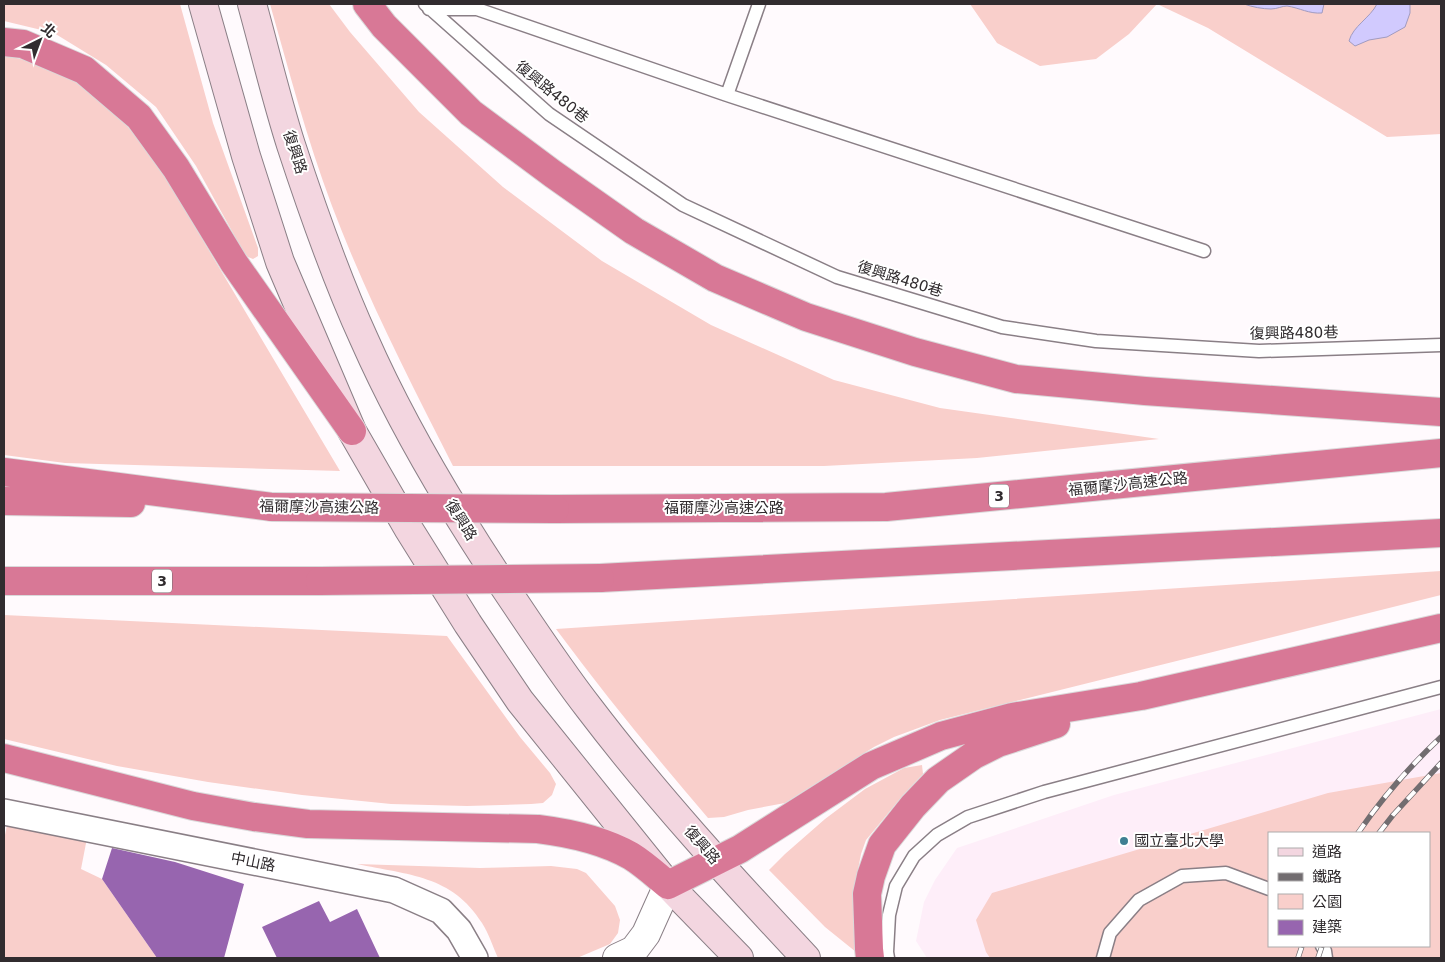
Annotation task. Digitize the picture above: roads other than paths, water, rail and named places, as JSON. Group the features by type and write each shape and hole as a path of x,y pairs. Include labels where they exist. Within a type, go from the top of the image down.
{"highway":[{"path":"367,4 384,26 471,113 553,174 634,231 715,278 806,317 915,352 1016,379 1145,391 1441,412"},
{"path":"4,42 23,44 84,70 139,117 176,168 234,263 352,431"},
{"name":"福爾摩沙高速公路","path":"4,501 272,506 555,508 886,507 1441,453"},
{"path":"4,472 272,506"},
{"name":"3","path":"4,581 320,581 600,578 1441,533"},
{"path":"4,758 193,806 254,817 308,824 538,829 568,833 603,843 632,856 668,885 747,845 871,766 941,736 1012,717 1142,696 1441,628"},
{"path":"870,958 867,894 875,862 882,846 924,794 952,769 986,748 1142,696"}],"main road":[{"path":"203,4 246,156 280,262 352,431 413,536 468,624 520,701 668,885 739,958"},
{"name":"復興路","path":"252,4 291,144 326,245 363,338 405,425 463,524 529,624 587,706 648,783 716,861 806,958"}],"street":[{"name":"中山路","path":"4,812 394,890 441,911 459,930 475,958"},
{"path":"617,958 634,950 646,934 668,885"}],"lane":[{"path":"727,95 759,4"},
{"name":"復興路480巷","path":"427,6 477,9 727,95 1204,251"},
{"name":"復興路480巷","path":"427,6 549,114 683,205 837,277 1002,327 1096,341 1259,351 1441,345"},
{"path":"888,958 889,915 896,886 914,856 937,835 968,817 1044,792 1441,687"},
{"path":"1103,958 1110,934 1139,900 1182,876 1226,873 1268,889"}],"railway":[{"path":"1359,832 1397,783 1441,737"},
{"path":"1380,832 1441,763"},
{"path":"1298,958 1302,947"},
{"path":"1318,958 1322,947"}],"place":[{"name":"國立臺北大學","path":"1124,841"}]}
